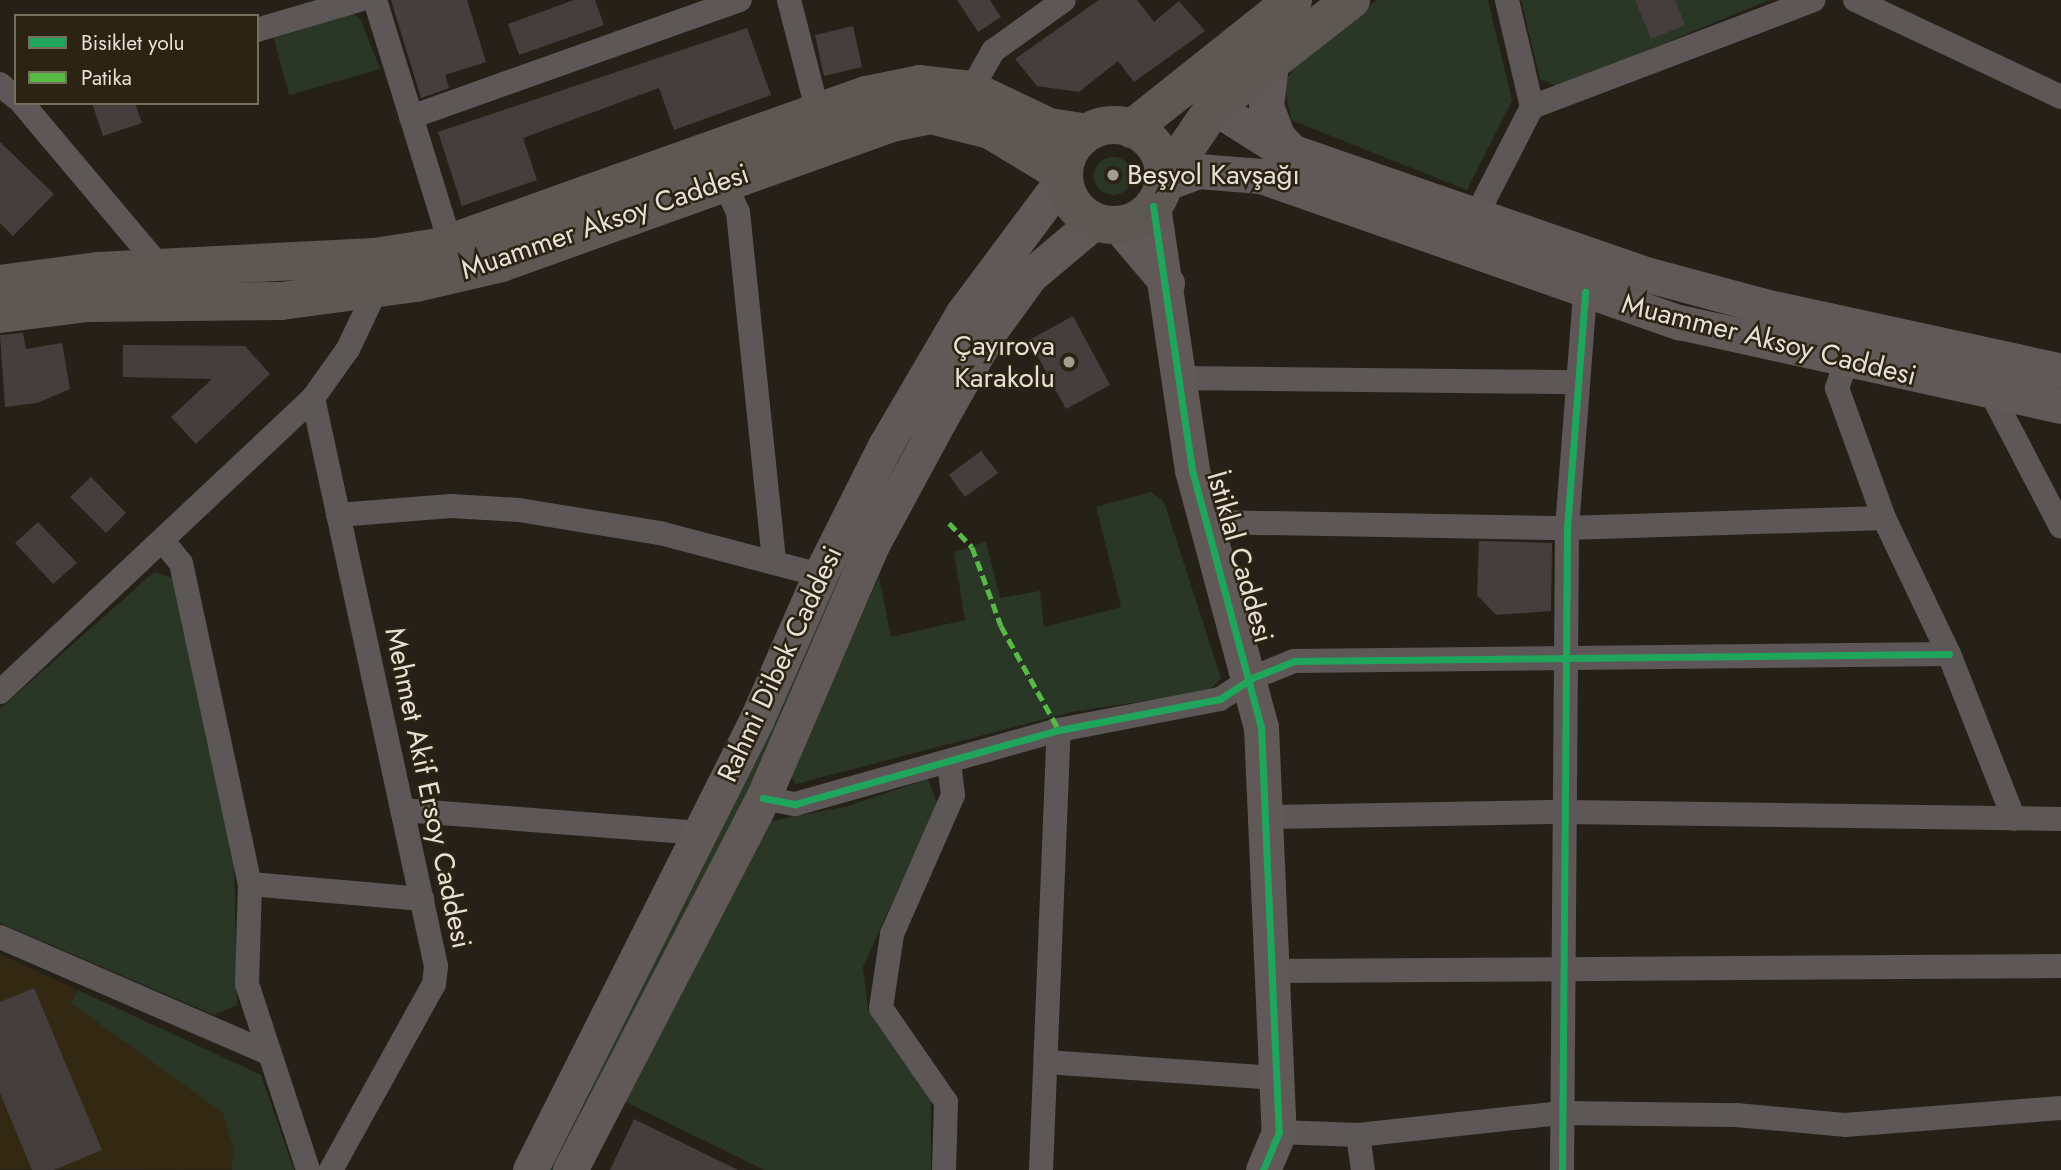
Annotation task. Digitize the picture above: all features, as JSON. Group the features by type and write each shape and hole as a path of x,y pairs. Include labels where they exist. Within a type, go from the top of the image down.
{"main road":[{"name":"Rahmi Dibek Caddesi","path":"570,1170 763,798 873,543 939,421 1030,276 1106,224 1142,217 1182,154 1199,99 1293,0"},
{"name":"Rahmi Dibek Caddesi","path":"1131,129 1271,63 1351,0"},
{"path":"1271,63 1266,106 1278,137 1291,151"},
{"path":"0,284 162,269 375,257 450,243 895,88 948,85 971,90 1049,127 1086,133 1105,125 1131,129 1151,141 1160,185"},
{"path":"1199,99 1260,139 1291,151 1476,216 1702,290 2061,371"},
{"name":"Muammer Aksoy Caddesi","path":"0,314 87,303 281,300 377,288 501,262 891,123 931,115 990,130 1063,177"},
{"name":"Rahmi Dibek Caddesi","path":"530,1170 701,833 820,575 939,350 1063,177 1074,145 1086,133"},
{"name":"Muammer Aksoy Caddesi","path":"1160,185 1198,171 1261,176 1585,292 1741,339 2061,406"},
{"path":"1063,177 1073,205 1106,224 1167,283"},
{"name":"İstiklal Caddesi","path":"1160,185 1167,283 1192,470 1252,678 1261,727 1279,1132 1263,1170"}],"street":[{"path":"259,29 359,0"},
{"path":"375,0 450,243"},
{"path":"411,117 740,0"},
{"path":"789,0 818,113"},
{"path":"971,90 993,51 1064,0"},
{"path":"1476,216 1532,107 1507,0"},
{"path":"1532,107 1813,0"},
{"path":"1855,0 2061,97"},
{"path":"0,84 14,96"},
{"path":"35,107 162,269"},
{"path":"724,181 738,212 774,560"},
{"path":"0,692 313,398 348,349 377,288"},
{"path":"1562,1170 1567,528 1574,382 1585,292"},
{"path":"1846,362 1837,388 1884,517 1948,654 2014,819"},
{"path":"1179,378 1574,382"},
{"path":"1990,391 2061,527"},
{"name":"Mehmet Akif Ersoy Caddesi","path":"313,398 436,966 434,984 331,1170"},
{"path":"338,515 452,506 519,510 660,533 774,560 820,575"},
{"path":"1207,522 1567,528 1884,517"},
{"path":"163,541 181,563 250,884 247,984 308,1170"},
{"path":"763,798 795,804 1059,730 1220,699 1252,678 1294,661 1566,661 1948,654"},
{"path":"1041,1170 1059,730"},
{"path":"944,1170 946,1102 881,1008 892,934 953,795 948,761"},
{"path":"402,810 701,833"},
{"path":"1264,817 1565,812 2061,819"},
{"path":"250,884 422,899"},
{"path":"0,937 268,1053"},
{"path":"1270,971 2061,966"},
{"path":"1046,1062 1275,1078"},
{"path":"1279,1132 1358,1135 1562,1113 1736,1115 1846,1125 2061,1108"},
{"path":"1358,1135 1363,1170"}],"shaded area":[{"path":"0,954 261,1075 294,1170 0,1169"}],"green space":[{"path":"1377,0 1488,0 1512,101 1467,190 1291,120 1284,83 1296,64"},
{"path":"1521,0 1769,0 1558,87 1540,79"},
{"path":"352,13 360,18 380,69 289,95 274,38"},
{"path":"1113,157 1127,162 1132,176 1127,190 1113,195 1099,190 1094,176 1099,162"},
{"path":"963,336 775,738 557,1170 545,1170 822,602"},
{"path":"1151,492 1164,502 1221,678 1209,691 1071,712 796,784 790,775 879,577 891,637 965,620 954,552 986,542 1000,598 1040,591 1044,627 1121,607 1096,507"},
{"path":"154,572 173,578 234,859 237,1005 214,1015 0,923 0,709"},
{"path":"928,779 937,803 863,967 868,1009 931,1098 931,1170 764,1170 624,1101 767,822 848,806"},
{"path":"78,990 261,1075 294,1170 232,1170 233,1148 223,1113 71,1003"}],"building":[{"path":"391,0 467,0 486,62 445,75 449,88 421,98"},
{"path":"574,0 595,0 604,25 519,55 508,24"},
{"path":"957,0 990,0 1001,17 978,32"},
{"path":"1099,0 1137,0 1154,22 1179,1 1205,31 1134,82 1118,61 1079,92 1037,86 1015,59"},
{"path":"1635,0 1675,0 1685,25 1651,39"},
{"path":"853,26 862,67 824,76 815,35"},
{"path":"747,28 771,95 674,130 659,88 523,138 537,180 462,206 438,132"},
{"path":"93,105 136,105 142,123 103,136"},
{"path":"0,142 54,194 13,236 0,223"},
{"name":"Çayırova Karakolu","path":"1073,316 1110,385 1066,409 1029,340"},
{"path":"23,333 26,349 62,343 70,389 37,403 5,407 0,335"},
{"path":"123,345 245,346 270,374 196,444 171,417 212,379 123,377"},
{"path":"981,451 998,473 965,497 949,475"},
{"path":"91,477 126,513 106,533 70,497"},
{"path":"38,522 77,563 53,584 15,543"},
{"path":"1479,541 1552,543 1551,611 1496,615 1477,595"},
{"path":"34,988 102,1150 54,1170 32,1170 0,1093 0,1002"},
{"path":"634,1119 738,1170 610,1170"}],"marked path":[{"path":"949,523 972,547 1001,626 1059,730"}],"cycle path":[{"path":"1153,206 1192,470 1261,727 1279,1132 1263,1170"},
{"path":"1562,1170 1567,528 1585,292"},
{"path":"763,798 795,804 1059,730 1220,699 1252,678 1294,661 1949,654"}],"place":[{"name":"Beşyol Kavşağı","path":"1113,175"},
{"name":"Çayırova Karakolu","path":"1069,362"}]}
